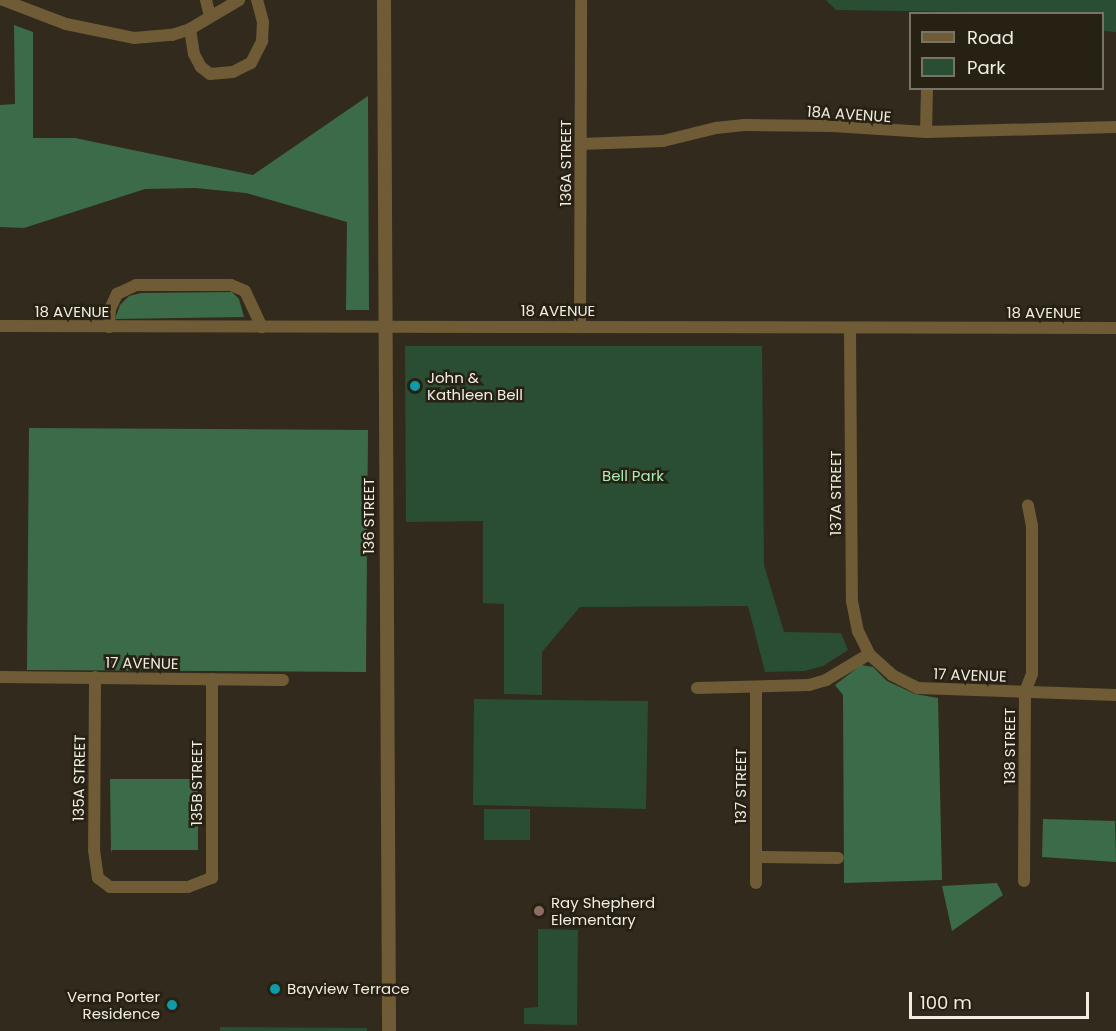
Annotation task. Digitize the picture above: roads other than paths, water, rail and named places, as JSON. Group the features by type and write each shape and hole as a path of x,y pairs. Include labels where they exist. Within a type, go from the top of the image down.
{"street":[{"path":"3,0 66,24 123,36 172,35 190,29 239,0"},
{"path":"206,0 210,16"},
{"path":"190,29 194,54 201,67 210,74 234,72 251,63 262,41 263,22 257,0"},
{"name":"136 STREET","path":"384,0 389,1031"},
{"name":"136A STREET","path":"580,326 581,0"},
{"path":"926,132 927,90"},
{"name":"18A AVENUE","path":"581,144 663,141 716,128 744,125 832,126 926,132 1116,127"},
{"path":"109,327 110,309 117,294 136,285 231,285 245,291 262,327"},
{"name":"18 AVENUE","path":"0,326 1116,328"},
{"name":"137A STREET","path":"850,328 852,601 858,631 869,654"},
{"name":"138 STREET","path":"1024,881 1025,692 1032,674 1032,526 1028,505"},
{"path":"697,688 756,688 818,683 869,654"},
{"name":"17 AVENUE","path":"869,654 892,675 918,688 1116,695"},
{"name":"17 AVENUE","path":"0,677 283,680"},
{"name":"135A STREET","path":"95,677 94,850 98,878 110,887 188,887 203,883"},
{"name":"135B STREET","path":"203,883 212,878 212,679"},
{"name":"137 STREET","path":"756,688 756,884"},
{"path":"756,857 838,858"}],"place":[{"name":"John & Kathleen Bell","path":"415,386"},
{"name":"Ray Shepherd Elementary","path":"539,911"},
{"name":"Bayview Terrace","path":"275,989"},
{"name":"Verna Porter Residence","path":"172,1005"}],"park label":[{"name":"Bell Park","path":"633,476"}]}
